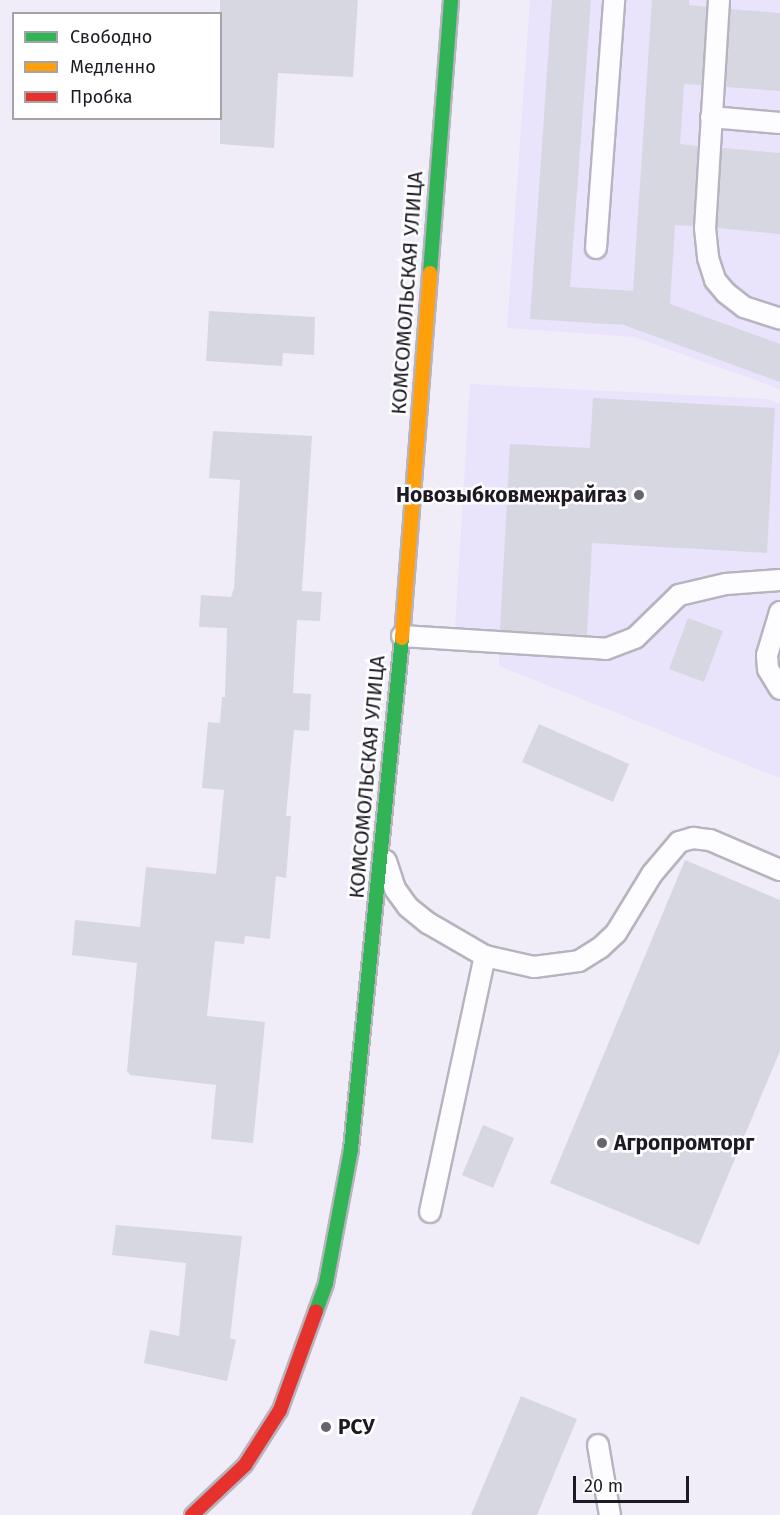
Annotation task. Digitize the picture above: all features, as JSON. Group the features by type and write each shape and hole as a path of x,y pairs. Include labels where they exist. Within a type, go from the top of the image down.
{"street":[{"name":"КОМСОМОЛЬСКАЯ УЛИЦА","path":"192,1515 245,1465 280,1410 326,1283 351,1149 402,636 450,0"}],"lane":[{"path":"596,248 614,0"},
{"path":"719,0 705,228 715,280 744,307 780,319"},
{"path":"711,117 780,123"},
{"path":"402,636 606,649 634,638 679,595 717,585 780,580"},
{"path":"780,612 767,655 768,669 780,689"},
{"path":"383,844 388,872 408,907 428,924 485,956 534,967 579,961 616,933 662,860 679,842 693,838 710,840 780,870"},
{"path":"430,1212 485,956"},
{"path":"598,1445 610,1515"}],"shaded area":[{"path":"530,0 780,0 780,389 634,337 507,328"},
{"name":"Новозыбковмежрайгаз","path":"470,384 767,399 780,404 780,778 499,666 500,630 455,627"}],"building":[{"path":"220,0 358,0 353,77 278,73 274,148 220,144 222,12 220,12"},
{"path":"552,0 591,0 570,287 633,291 652,0 689,0 689,5 707,7 702,85 684,84 680,144 698,146 693,226 675,225 670,304 780,344 780,382 624,325 530,319"},
{"path":"730,9 780,13 780,91 726,87"},
{"path":"722,148 780,153 780,234 717,228"},
{"path":"209,311 315,317 314,355 283,353 282,366 206,361"},
{"name":"Новозыбковмежрайгаз","path":"593,398 775,408 767,553 592,543 587,635 500,630 510,444 590,448"},
{"path":"213,431 312,436 302,591 322,592 320,621 297,620 293,693 311,694 309,731 294,730 286,816 291,816 286,878 276,876 270,939 245,936 244,944 215,941 207,1016 265,1022 253,1143 211,1139 216,1085 130,1075 127,1071 137,963 72,955 75,920 140,927 146,867 216,874 224,790 202,788 208,722 220,723 222,697 225,697 227,628 199,627 201,595 231,597 234,588 240,480 209,478"},
{"path":"688,618 723,631 704,682 669,669"},
{"path":"539,724 629,764 613,802 522,762"},
{"path":"685,860 780,900 780,1051 699,1245 550,1183"},
{"path":"483,1125 514,1138 493,1188 462,1175"},
{"path":"116,1225 242,1236 230,1338 236,1340 227,1381 144,1363 150,1330 179,1336 186,1263 112,1255"},
{"path":"521,1396 577,1419 537,1515 471,1515"}],"traffic: fast":[{"path":"430,273 451,0"},
{"path":"316,1311 326,1283 351,1149 402,638"}],"traffic: slow":[{"path":"402,638 430,273"}],"traffic: jam":[{"path":"192,1515 245,1465 280,1410 316,1311"}],"place":[{"name":"Новозыбковмежрайгаз","path":"639,495"},
{"name":"Агропромторг","path":"602,1143"},
{"name":"РСУ","path":"326,1427"}]}
